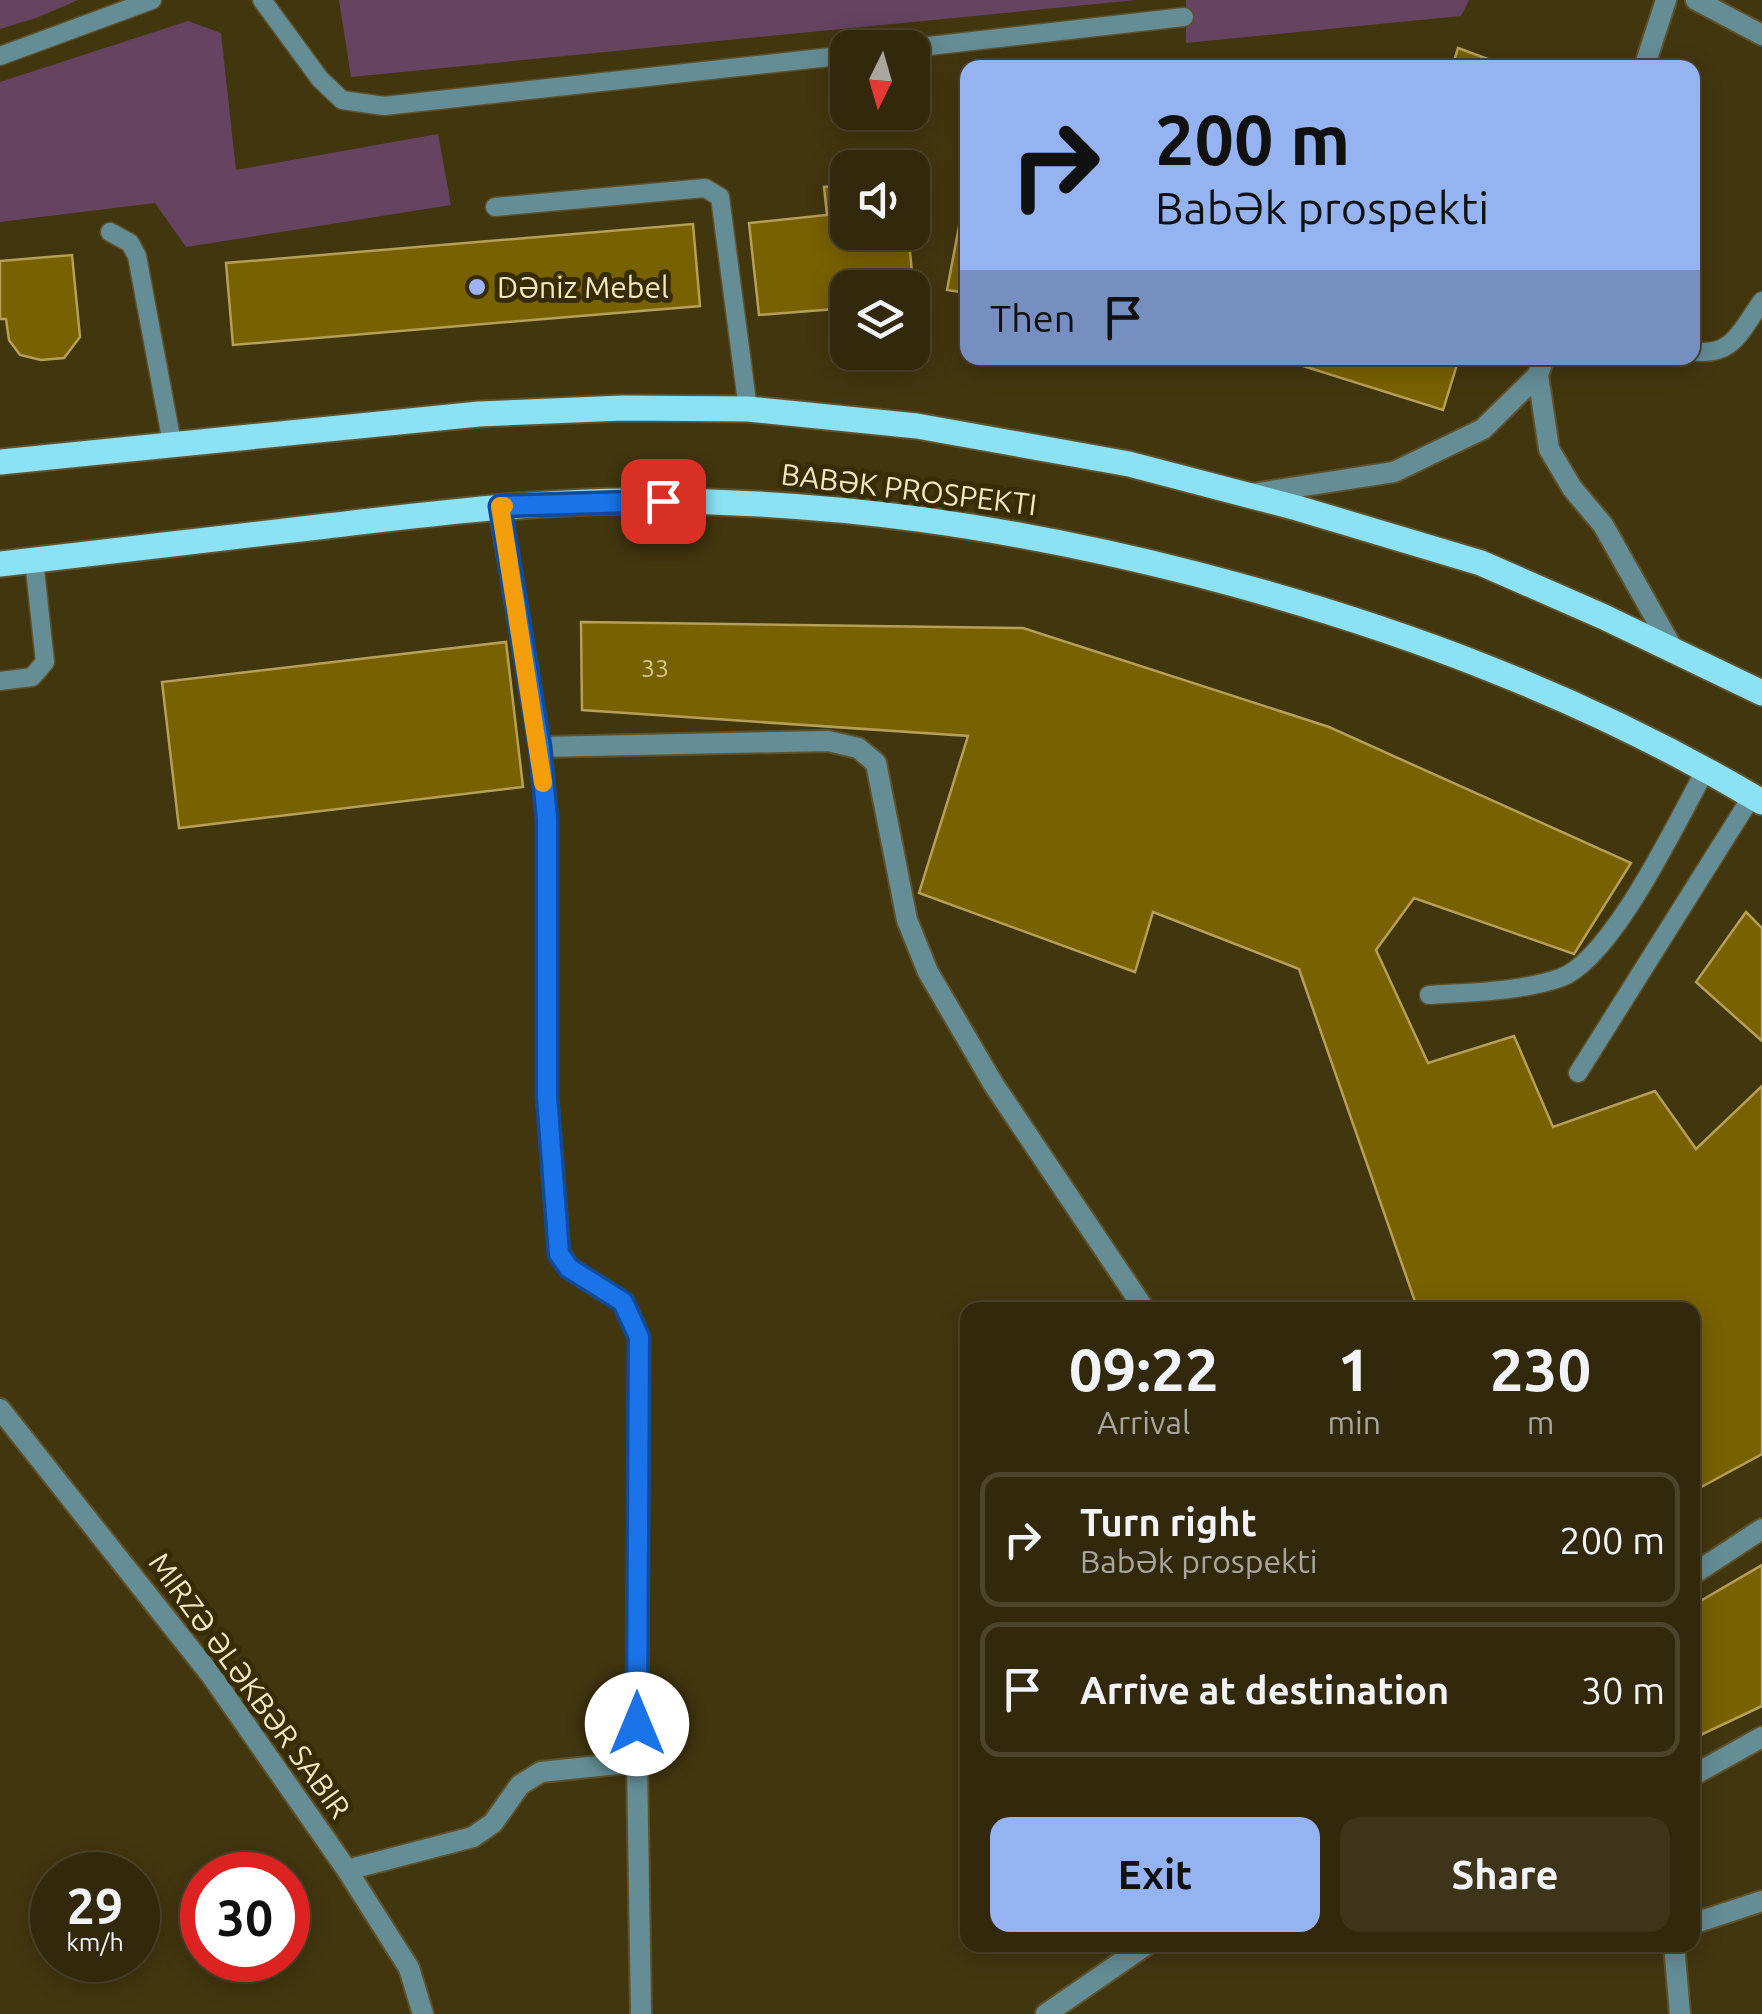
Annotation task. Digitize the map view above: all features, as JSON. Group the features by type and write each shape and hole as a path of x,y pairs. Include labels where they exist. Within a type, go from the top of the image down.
{"main road":[{"name":"BABƏK PROSPEKTI","path":"0,462 479,414 623,408 748,410 953,432 1128,464 1481,563 1762,694"},
{"name":"BABƏK PROSPEKTI","path":"0,564 500,506 754,502 895,514 1111,552 1279,596 1438,646 1577,703 1757,799"}],"street":[{"path":"1647,60 1666,0"},
{"path":"1696,0 1762,35"},
{"path":"1248,495 1394,472 1484,429 1541,366"},
{"path":"1541,366 1549,449 1572,488 1603,524 1674,651"},
{"path":"500,506 540,747 547,819 547,1096 559,1254 569,1268 623,1302 639,1337 640,2014"},
{"path":"540,747 828,741 858,748 876,763 907,920 928,972 994,1085 1140,1302"},
{"name":"MIRZƏ ƏLƏKBƏR SABIR","path":"0,1409 211,1676 347,1870 409,1968 423,2014"},
{"path":"1700,1570 1762,1529"},
{"path":"1700,1772 1762,1737"},
{"path":"347,1870 473,1837 493,1822 520,1785 542,1772 637,1762"},
{"path":"1700,1921 1762,1901"},
{"path":"1046,2014 1136,1952"},
{"path":"1675,1952 1680,2014"}],"lane":[{"path":"0,56 152,0"},
{"path":"262,0 320,79 342,100 384,106 830,56"},
{"path":"930,46 1184,17"},
{"path":"495,207 706,188 720,196 748,410"},
{"path":"110,232 130,243 137,256 172,443"},
{"path":"1700,351 1712,353 1728,348 1762,302"},
{"path":"0,681 32,678 45,662 34,560"},
{"path":"1428,995 1502,990 1562,978 1591,959 1634,898 1705,771"},
{"path":"1578,1073 1757,799"}],"shaded area":[{"path":"0,0 78,0 0,29"},
{"path":"339,0 1137,0 830,30 351,77"},
{"path":"1186,0 1469,0 1461,16 1186,43"},
{"path":"188,21 221,33 236,170 438,134 451,205 186,247 155,203 0,222 0,82"}],"building":[{"path":"1458,48 1490,60 1454,60"},
{"path":"830,186 830,250 910,250 912,270 830,270 830,309 759,315 749,223 827,215 824,187"},
{"path":"960,221 960,292 947,290"},
{"path":"693,224 700,306 233,345 226,263"},
{"path":"72,255 80,337 64,358 41,360 20,355 9,340 6,319 0,319 0,261"},
{"path":"1300,365 1457,365 1443,410"},
{"path":"581,622 1023,628 1329,727 1631,863 1574,954 1414,898 1376,950 1428,1063 1514,1036 1553,1127 1655,1091 1696,1149 1762,1086 1762,1454 1700,1488 1700,1302 1415,1302 1299,969 1153,912 1135,972 919,893 968,736 582,710"},
{"path":"506,642 523,787 179,828 162,682"},
{"path":"1746,912 1762,928 1762,1041 1696,982"},
{"path":"1762,1565 1762,1706 1700,1735 1700,1601"}],"slow traffic":[{"path":"504,506 500,506 543,783"}],"place":[{"name":"Dəniz Mebel","path":"477,287"}],"route":[{"path":"637,1724 639,1337 623,1302 569,1268 559,1254 547,1096 547,819 540,747 500,506 663,501"}]}
